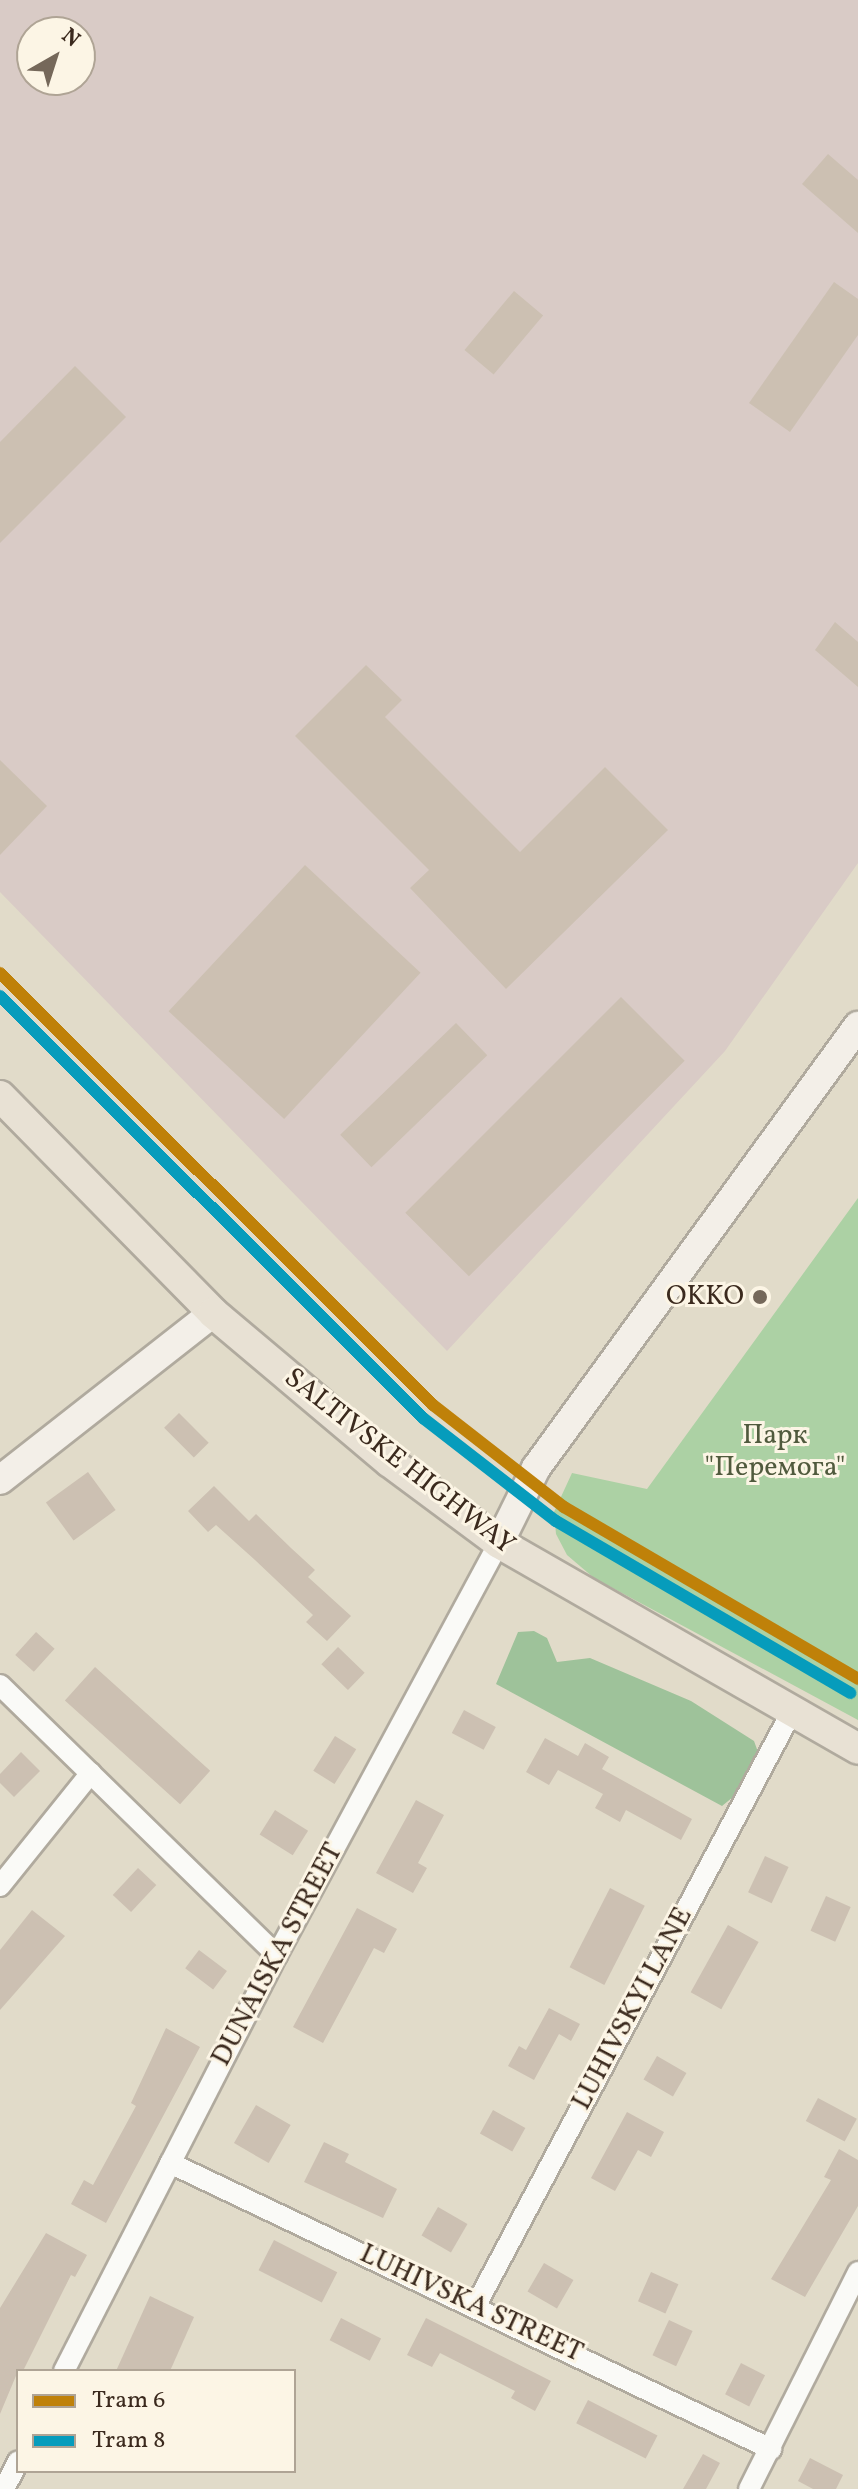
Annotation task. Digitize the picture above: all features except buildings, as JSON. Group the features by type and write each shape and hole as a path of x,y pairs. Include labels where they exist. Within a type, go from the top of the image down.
{"main road":[{"path":"499,1543 536,1468 858,1026"},
{"name":"SALTIVSKE HIGHWAY","path":"0,1096 213,1313 390,1462 499,1543 858,1749"},
{"path":"0,1480 213,1313"}],"street":[{"name":"DUNAISKA STREET","path":"65,2369 277,1955 499,1543"},
{"path":"0,1685 277,1955"},
{"name":"LUHIVSKYI LANE","path":"476,2305 791,1713"},
{"path":"0,1886 91,1773"},
{"name":"LUHIVSKA STREET","path":"170,2163 476,2305 771,2449"},
{"path":"749,2489 858,2272"},
{"path":"4,2489 16,2465"}],"shaded area":[{"path":"0,0 858,0 858,863 725,1051 447,1351 0,892"}],"green space":[{"name":"Парк \"Перемога\"","path":"858,1198 858,1720 594,1578 567,1555 556,1534 554,1512 572,1473 647,1489"},
{"path":"534,1631 547,1638 557,1662 590,1658 691,1701 754,1741 758,1752 752,1770 733,1797 722,1806 496,1684 518,1632"}],"tram line":[{"name":"6","path":"0,973 433,1405 564,1507 858,1679"},
{"name":"8","path":"0,996 423,1418 556,1521 850,1693"}],"place":[{"name":"OKKO","path":"760,1297"}]}
